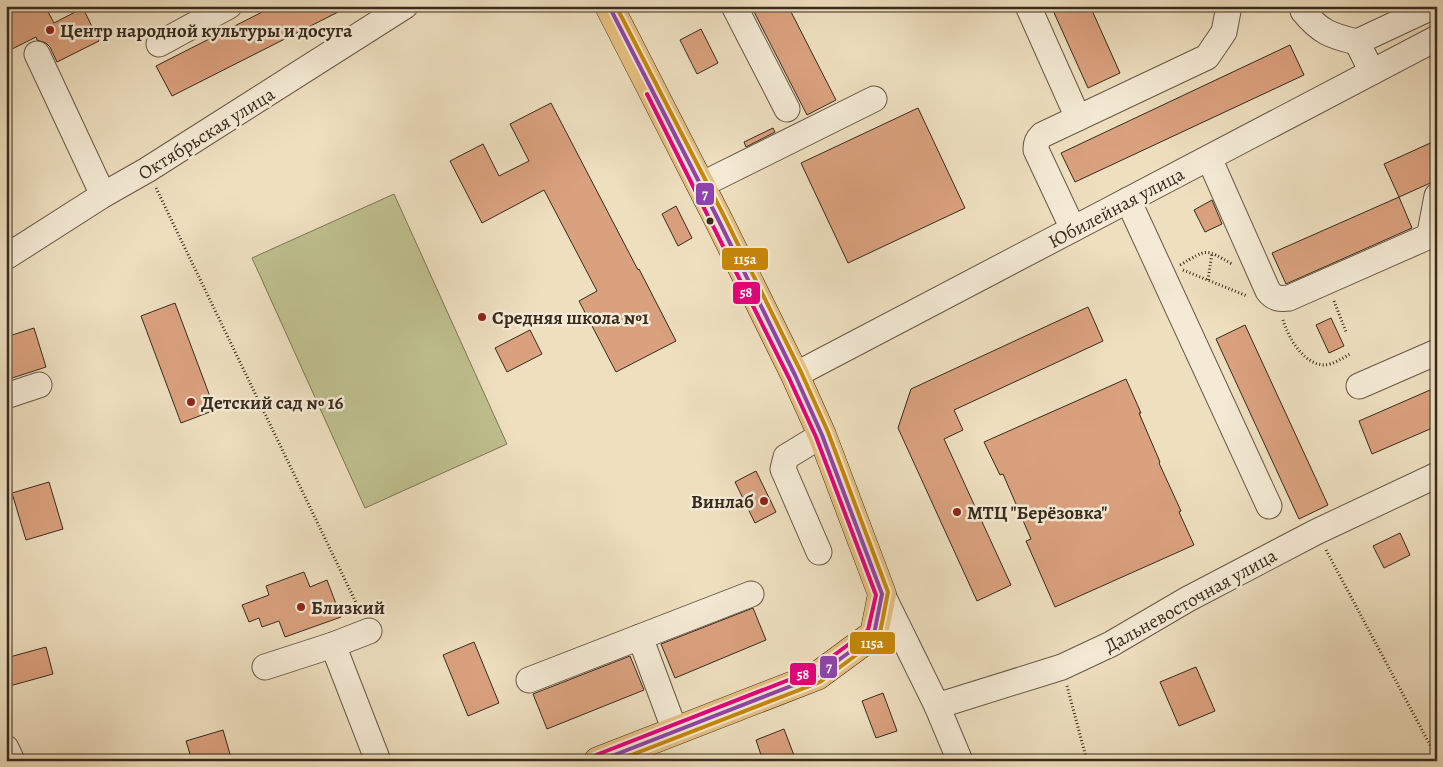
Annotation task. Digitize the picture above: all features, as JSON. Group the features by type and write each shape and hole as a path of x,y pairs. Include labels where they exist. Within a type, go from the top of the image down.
{"main road":[{"path":"598,761 817,676 874,634 882,594 822,435 795,375 701,185 609,6"}],"street":[{"path":"159,44 229,6"},
{"name":"Октябрьская улица","path":"6,257 148,170 405,6"},
{"path":"734,6 787,109"},
{"path":"1028,6 1078,118"},
{"path":"1073,229 1036,150 1038,139 1042,135 1208,57 1224,32 1229,6"},
{"path":"1303,11 1312,22 1326,32 1357,42 1434,6"},
{"name":"Юбилейная улица","path":"795,375 1437,38"},
{"path":"1357,42 1372,72"},
{"path":"37,54 103,196"},
{"path":"701,185 874,99"},
{"path":"1209,158 1268,291 1276,298 1289,298 1425,238 1430,233 1436,210"},
{"path":"1128,200 1269,506"},
{"path":"1359,386 1437,352"},
{"path":"6,396 39,385"},
{"path":"818,552 783,469 786,457 822,435"},
{"name":"Дальневосточная улица","path":"937,706 1062,667 1111,644 1188,599 1316,532 1437,475"},
{"path":"529,680 751,594"},
{"path":"882,594 937,706 960,761"},
{"path":"265,667 370,631"},
{"path":"640,637 675,731"},
{"path":"333,645 378,761"},
{"path":"6,748 12,761"}],"path":[{"path":"148,170 370,631"},
{"path":"1175,267 1201,252 1212,253 1235,266"},
{"path":"1208,280 1212,253"},
{"path":"1326,282 1346,332"},
{"path":"1316,532 1437,758"},
{"path":"1062,667 1086,761"}],"green space":[{"path":"394,194 507,444 365,508 252,258"}],"building":[{"name":"Центр народной культуры и досуга","path":"16,6 45,6 54,23 83,8 99,41 57,62 50,47 46,43 37,40 36,37 6,52 6,11"},
{"path":"274,6 350,6 172,96 156,66"},
{"path":"751,6 788,6 836,100 807,115"},
{"path":"1051,6 1090,6 1120,73 1088,88"},
{"path":"701,29 718,63 697,74 680,40"},
{"path":"1290,45 1304,75 1075,182 1061,153"},
{"path":"551,103 676,341 616,372 579,301 597,291 544,190 482,223 450,161 483,144 499,176 529,161 510,124"},
{"path":"918,108 965,208 848,263 801,163"},
{"path":"773,128 775,132 746,147 744,142"},
{"path":"1437,140 1437,180 1399,197 1384,164"},
{"path":"1399,197 1412,228 1286,284 1272,253"},
{"path":"1212,200 1222,224 1205,232 1194,210"},
{"path":"676,206 692,238 678,246 662,214"},
{"path":"175,303 215,410 181,423 141,316"},
{"name":"МТЦ \"Берёзовка\"","path":"1088,307 1103,341 954,410 963,430 944,439 1011,585 977,601 898,428 911,389"},
{"path":"1331,318 1344,346 1329,353 1316,325"},
{"path":"1245,325 1328,505 1299,519 1216,339"},
{"path":"34,328 46,367 6,380 6,337"},
{"path":"530,330 542,354 507,372 495,348"},
{"path":"1126,379 1194,545 1055,607 1026,541 1031,539 1003,474 1000,475 984,442"},
{"path":"1437,387 1437,426 1372,454 1359,421"},
{"path":"756,471 776,512 755,523 735,482"},
{"path":"49,482 63,529 26,540 12,493"},
{"path":"1400,533 1410,555 1384,568 1373,546"},
{"path":"304,572 310,587 327,580 341,617 285,637 279,621 262,627 259,618 249,622 242,605 269,595 266,586"},
{"path":"753,608 766,640 675,678 661,644"},
{"path":"474,642 499,703 468,716 443,655"},
{"path":"46,647 53,674 6,687 6,658"},
{"path":"630,656 644,690 547,729 533,694"},
{"path":"1196,667 1215,711 1179,726 1160,682"},
{"path":"883,693 897,731 876,738 862,701"},
{"path":"784,729 795,758 787,761 763,761 756,740"},
{"path":"223,730 232,761 192,761 186,741"}],"transit line":[{"name":"7","path":"599,761 817,676 874,634 882,594 822,435 795,375 609,6"},
{"name":"115а","path":"616,6 725,218 801,372 828,432 888,592 879,638 820,682 616,761"},
{"name":"58","path":"596,755 814,670 868,630 876,595 816,437 789,378 647,94"}],"place":[{"name":"Центр народной культуры и досуга","path":"50,30"},
{"name":"Средняя школа №1","path":"482,317"},
{"name":"Детский сад № 16","path":"191,402"},
{"name":"Винлаб","path":"764,501"},
{"name":"МТЦ \"Берёзовка\"","path":"957,512"},
{"name":"Близкий","path":"301,607"}]}
